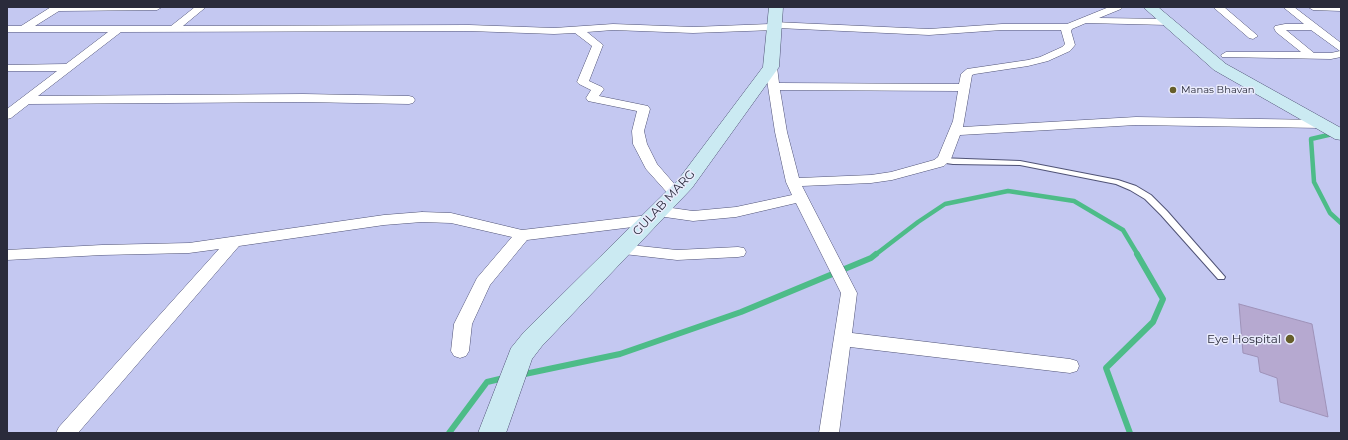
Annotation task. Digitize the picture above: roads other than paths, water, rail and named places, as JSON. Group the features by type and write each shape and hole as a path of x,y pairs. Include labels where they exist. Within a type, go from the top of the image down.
{"street":[{"path":"23,29 57,8 158,7"},
{"path":"174,28 201,7"},
{"path":"7,29 174,28 578,30 613,26 693,30 775,20 929,32 1002,27 1068,27 1118,7"},
{"path":"1150,7 1168,15 1201,36 1261,80 1335,126"},
{"path":"1218,7 1253,36"},
{"path":"1288,7 1341,48"},
{"path":"1313,7 1341,8"},
{"path":"1086,21 1168,15 1220,67 1335,126"},
{"path":"775,20 773,77 781,132 794,182 849,293 829,433"},
{"path":"794,182 871,179 931,166 942,160 956,131 961,114 966,74 971,71 1028,63 1044,59 1066,49 1070,45 1066,32 1068,27"},
{"path":"1312,56 1279,28 1314,27"},
{"path":"7,115 119,28"},
{"path":"578,30 598,45 583,82 598,89 592,98 644,109 638,131 640,144 651,166 676,194"},
{"path":"1226,55 1312,56 1341,54"},
{"path":"7,68 69,67"},
{"path":"773,77 964,88"},
{"name":"GULAB MARG","path":"492,433 520,355 533,339 676,194 773,77"},
{"path":"26,100 303,98 409,100"},
{"path":"956,131 1136,121 1335,126"},
{"path":"7,255 102,250 189,248 384,220 422,217 451,218 522,234 536,234 654,215 693,216 736,212 802,198"},
{"path":"460,351 463,324 483,282 522,234"},
{"path":"66,433 234,242"},
{"path":"621,249 677,255 738,252"},
{"path":"842,339 1070,366"}],"lane":[{"path":"942,160 953,162 1020,163 1118,182 1134,188 1148,197 1164,213 1221,277"}],"waterway":[{"path":"1341,132 1311,139 1314,182 1330,213 1341,223"},
{"path":"875,255 918,222 945,204 1008,191 1074,201 1123,230 1138,255"},
{"path":"520,375 620,354 741,312 871,258 876,254"},
{"path":"1130,433 1106,368 1153,322 1163,299 1137,254"},
{"path":"449,433 487,382 504,378"}],"place":[{"name":"Manas Bhavan","path":"1173,90"},
{"name":"Eye Hospital","path":"1290,339"}]}
